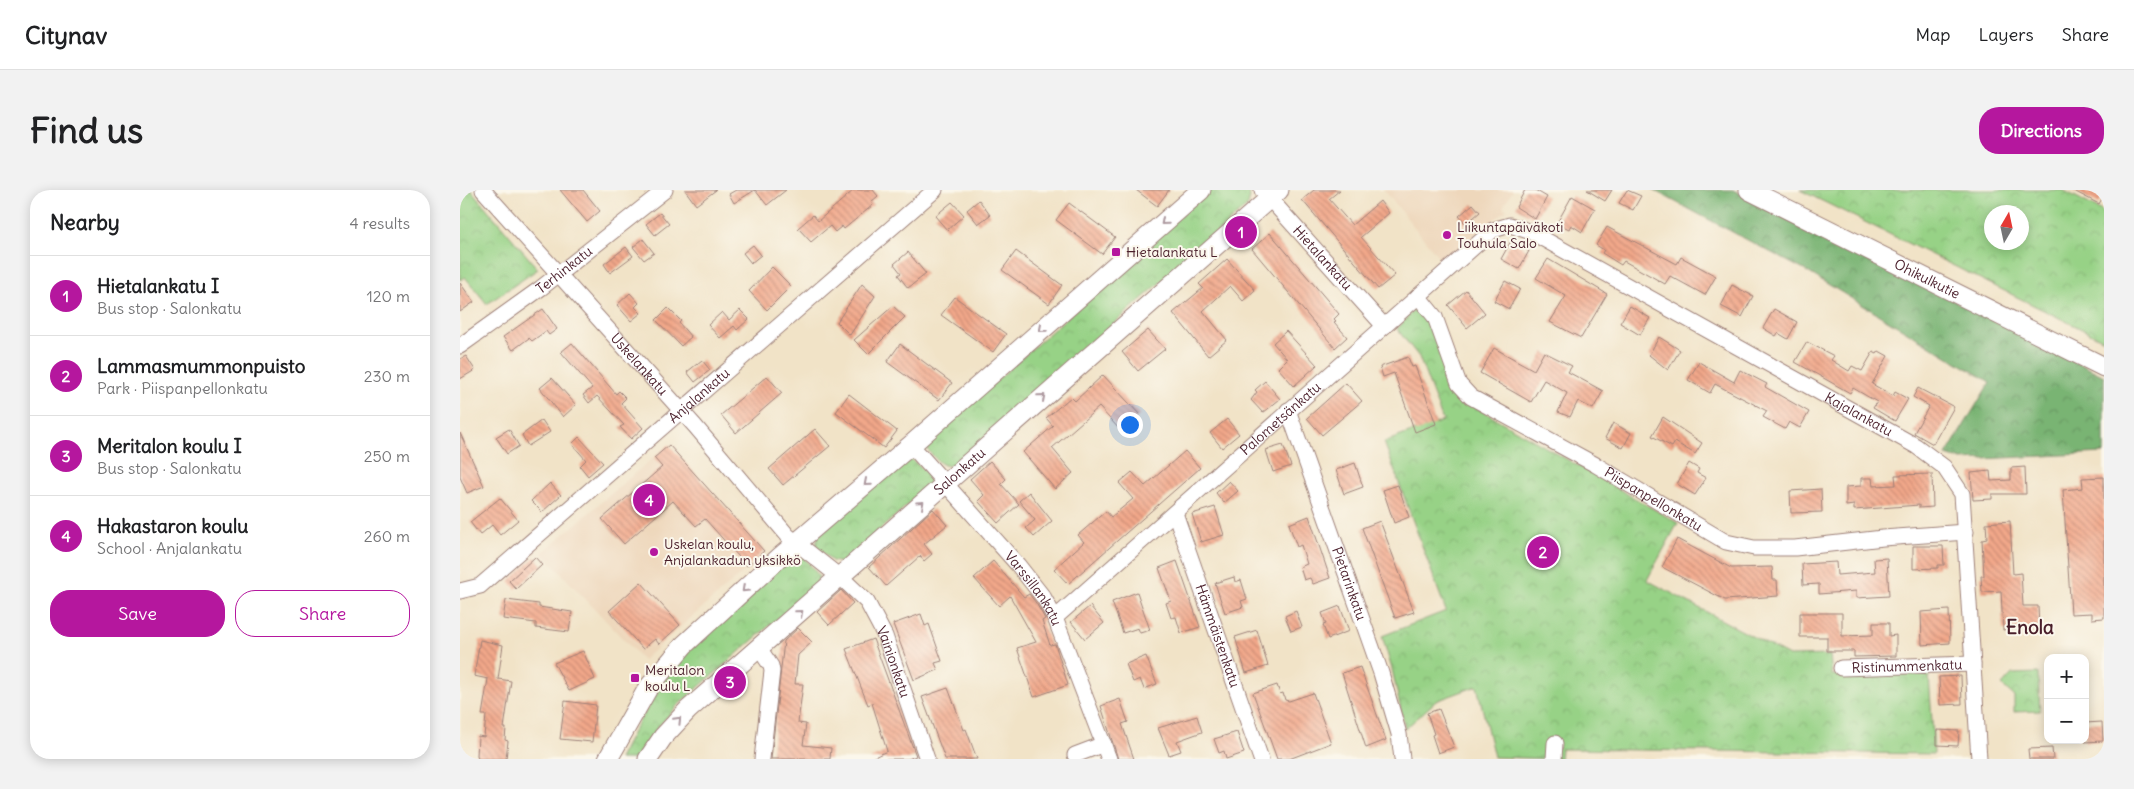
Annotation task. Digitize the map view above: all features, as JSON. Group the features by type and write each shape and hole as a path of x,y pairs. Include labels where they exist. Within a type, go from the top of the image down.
{"main road":[{"path":"608,759 637,704 665,666 684,645 796,543 911,445 1201,190"},
{"name":"Ohikulkutie","path":"1749,190 2104,367"},
{"name":"Salonkatu","path":"648,759 675,723 1270,193"}],"street":[{"name":"Uskelankatu","path":"483,190 682,412 796,543 840,578"},
{"name":"Terhinkatu","path":"460,346 558,274 665,190"},
{"name":"Anjalankatu","path":"460,591 480,586 935,190"},
{"name":"Hietalankatu","path":"1270,193 1384,326"},
{"name":"Palometsänkatu","path":"1056,618 1176,513 1288,410 1493,230 1510,225"},
{"name":"Kajalankatu","path":"1510,225 1532,232 1916,446 1944,467 1962,494 1966,532 1979,759"},
{"name":"Piispanpellonkatu","path":"1418,296 1435,317 1459,384 1471,397 1596,465 1726,542 1754,548 1795,548 1883,538 1966,532"},
{"name":"Pietarinkatu","path":"1288,410 1381,673 1399,734 1402,759"},
{"name":"Varssillankatu","path":"911,445 946,482 1044,598 1056,618 1109,759"},
{"name":"Hämmäistenkatu","path":"1176,513 1261,759"},
{"name":"Vainionkatu","path":"840,578 867,602 878,620 928,759"},
{"path":"759,648 771,666 772,671 762,759"},
{"name":"Ristinummenkatu","path":"1841,668 1973,664"},
{"path":"1554,759 1556,743"},
{"path":"1075,755 1104,744"}],"shaded area":[{"name":"Liikuntapäiväkoti Touhula Salo","path":"1384,190 1513,190 1503,207 1507,210 1441,260"},
{"name":"Uskelan koulu, Anjalankadun yksikkö","path":"669,444 767,551 643,660 542,553"}],"green space":[{"path":"460,190 471,190 538,269 487,304 465,277 460,280"},
{"path":"1209,190 1247,190 1250,197 1248,205 954,465 942,464 936,459 927,449 928,442"},
{"path":"1653,190 1733,190 2104,376 2104,453 1962,460 1946,455 1990,382 1806,271"},
{"path":"1800,190 2063,190 2104,212 2104,340"},
{"path":"1418,305 1432,318 1458,397 1678,523 1647,580 1789,656 1830,655 1832,675 1929,674 1934,754 1561,749 1560,759 1494,757 1477,686 1436,701 1405,729 1392,669 1382,636 1446,611 1384,442 1443,421 1419,357 1397,329"},
{"path":"910,458 931,477 928,487 842,563 832,561 816,546 818,536 904,459"},
{"path":"798,556 805,559 819,576 816,585 677,706 657,728 638,759 619,759 635,728 677,662 790,559"},
{"path":"2038,673 2040,711 2014,712 2014,696 2002,685 2012,674"}],"building":[{"path":"560,190 583,190 600,211 587,222"},
{"path":"685,190 716,190 696,205"},
{"path":"736,190 755,190 734,203 729,194"},
{"path":"755,190 786,190 767,205"},
{"path":"854,190 873,190 878,196 871,202 873,205 844,229 842,226 835,232 830,226 811,242 798,228 813,215 818,221"},
{"path":"1136,190 1169,190 1157,206"},
{"path":"1314,190 1340,190 1329,199 1352,225 1380,201 1389,213 1361,237 1395,275 1378,289 1302,200"},
{"path":"1525,190 1535,190 1547,197 1535,219 1516,207"},
{"path":"1587,190 1612,190 1605,201"},
{"path":"1627,190 1641,196 1633,210 1619,203"},
{"path":"2072,190 2104,190 2104,195 2099,204"},
{"path":"1572,196 1595,209 1582,232 1571,225 1569,229 1557,223"},
{"path":"979,200 990,215 978,224 967,210"},
{"path":"952,202 964,215 947,230 935,216"},
{"path":"1069,203 1115,237 1102,254 1056,220"},
{"path":"1473,204 1480,212 1466,224 1459,216"},
{"path":"660,213 669,224 655,235 646,224"},
{"path":"1607,227 1677,264 1681,257 1716,276 1705,295 1670,276 1665,284 1624,261 1621,265 1602,253 1604,250 1596,245"},
{"path":"1270,233 1339,314 1334,319 1336,321 1334,322 1347,337 1335,348 1252,249"},
{"path":"643,239 654,253 644,260 633,247"},
{"path":"1511,241 1529,251 1519,269 1501,259"},
{"path":"753,245 761,255 751,263 743,253"},
{"path":"626,247 633,256 610,273 604,264"},
{"path":"1016,251 1062,285 1049,304 1002,270"},
{"path":"908,252 926,274 908,288 898,275 901,273 894,264"},
{"path":"1227,259 1255,290 1243,301 1230,286 1203,311 1227,340 1208,356 1173,313 1203,288 1199,284"},
{"path":"1548,259 1607,294 1581,338 1550,322 1566,296 1536,278"},
{"path":"772,267 791,286 767,310 749,291"},
{"path":"1505,281 1520,289 1509,309 1494,301"},
{"path":"460,283 474,302 460,312"},
{"path":"862,284 875,296 850,335 837,322"},
{"path":"1732,285 1753,296 1742,317 1721,306"},
{"path":"1466,290 1485,313 1467,328 1448,305"},
{"path":"630,293 639,303 635,307 641,313 631,321 617,305"},
{"path":"955,297 1006,334 993,352 941,315"},
{"path":"893,306 905,317 868,354 854,340"},
{"path":"1630,306 1650,318 1640,335 1620,323"},
{"path":"668,308 681,321 679,323 691,337 681,346 656,320"},
{"path":"543,309 557,329 549,335 546,331 532,341 529,338 513,350 503,337"},
{"path":"1774,309 1797,322 1788,339 1778,333 1776,336 1763,328"},
{"path":"740,310 749,319 737,330 734,326 720,338 708,325 722,312 729,320"},
{"path":"1148,330 1165,349 1138,371 1122,352"},
{"path":"1286,331 1317,365 1294,386 1278,368 1287,359 1273,343"},
{"path":"1659,337 1680,350 1668,370 1649,355"},
{"path":"1807,342 1834,356 1831,360 1849,371 1852,366 1862,371 1873,352 1877,354 1879,351 1888,356 1872,384 1893,396 1895,392 1908,399 1895,421 1873,408 1877,402 1853,388 1850,393 1795,362"},
{"path":"572,343 616,394 619,391 626,398 621,403 643,428 631,439 620,427 624,425 597,396 589,403 583,395 592,388 561,352"},
{"path":"900,344 952,383 939,400 887,362"},
{"path":"1494,348 1534,370 1544,352 1572,366 1568,372 1603,391 1593,409 1578,401 1570,417 1558,412 1567,393 1544,380 1531,402 1480,373"},
{"path":"466,356 475,370 460,379 460,359"},
{"path":"1408,357 1412,367 1415,366 1436,424 1415,432 1394,373 1383,377 1380,367"},
{"path":"702,360 710,370 695,382 687,372"},
{"path":"1699,362 1734,382 1740,370 1767,384 1765,387 1809,412 1800,428 1789,422 1785,429 1763,417 1767,411 1715,384 1710,393 1688,380"},
{"path":"1103,375 1140,415 1121,431 1099,407 1052,448 1073,473 1055,489 1023,452 1053,426 1046,418 1071,397 1075,401"},
{"path":"767,376 782,393 736,433 721,415"},
{"path":"552,378 576,405 563,417 540,388"},
{"path":"1265,381 1280,399 1263,413 1251,400 1257,392 1255,390"},
{"path":"1346,383 1362,401 1322,435 1307,418"},
{"path":"1918,388 1954,407 1933,444 1914,433 1929,406 1913,397"},
{"path":"849,394 897,431 884,448 836,412"},
{"path":"1663,417 1702,443 1695,454 1675,442 1672,447 1652,436"},
{"path":"1227,419 1239,434 1222,448 1210,433"},
{"path":"542,420 550,432 528,446 522,435"},
{"path":"1613,423 1631,433 1623,448 1605,438"},
{"path":"509,429 519,446 507,454 496,437"},
{"path":"815,429 830,446 783,485 769,469"},
{"path":"460,433 484,486 467,493 460,477"},
{"path":"579,437 603,463 588,476 580,466 586,460 572,444"},
{"path":"669,445 764,551 747,566 705,519 696,526 673,501 624,544 602,519 662,467 654,458"},
{"path":"1283,445 1291,466 1273,472 1266,450"},
{"path":"1185,451 1200,468 1068,584 1054,569 1084,542 1078,535 1106,511 1111,517 1133,499 1119,483 1132,472 1145,486"},
{"path":"990,461 1006,479 1001,484 1019,504 998,523 978,501 984,495 970,479"},
{"path":"1355,463 1363,487 1344,494 1336,470"},
{"path":"1689,463 1699,469 1697,473 1706,478 1695,495 1677,484"},
{"path":"2025,467 2026,494 1992,494 1992,499 1973,500 1971,473 1990,471 1991,481 2011,480 2011,468"},
{"path":"1932,474 1933,507 1919,508 1919,505 1854,510 1854,505 1846,506 1846,487 1861,486 1861,478 1872,478 1873,486 1896,485 1895,475"},
{"path":"2104,477 2104,618 2092,619 2092,613 2071,614 2063,490 2083,488 2082,478"},
{"path":"1229,481 1238,491 1224,503 1216,493"},
{"path":"550,483 561,495 542,512 531,501"},
{"path":"1398,485 1409,517 1394,523 1383,490"},
{"path":"1821,489 1822,512 1791,513 1790,491"},
{"path":"1029,492 1052,521 1034,537 1026,528 1035,520 1019,501"},
{"path":"500,498 518,520 500,535 492,525 480,535 470,522"},
{"path":"1215,507 1224,535 1201,542 1192,514"},
{"path":"933,509 947,525 924,544 932,554 924,561 920,556 886,586 869,567"},
{"path":"1309,516 1330,578 1313,584 1310,578 1304,580 1300,567 1307,564 1301,545 1297,547 1289,524"},
{"path":"1380,521 1414,612 1395,618 1362,528"},
{"path":"2010,521 2013,574 2021,573 2023,606 2038,606 2039,627 2003,630 2001,591 1982,592 1981,576 1984,576 1982,540 1987,539 1986,523"},
{"path":"1677,539 1731,568 1772,567 1773,580 1777,580 1778,596 1725,600 1662,567"},
{"path":"1913,546 1943,546 1944,565 1938,565 1938,568 1913,569"},
{"path":"535,557 542,565 516,589 509,581"},
{"path":"1887,558 1889,596 1856,598 1856,591 1819,594 1819,584 1803,585 1802,564 1836,562 1837,575 1875,572 1874,559"},
{"path":"993,561 1024,597 1029,594 1036,603 1045,619 1042,621 1050,645 1055,644 1068,685 1034,697 1017,648 1036,642 1010,596 999,606 974,578"},
{"path":"1177,561 1200,627 1181,633 1176,617 1171,618 1166,603 1171,601 1159,568"},
{"path":"1234,577 1235,582 1241,580 1247,599 1241,601 1243,607 1225,613 1215,583"},
{"path":"641,582 680,625 659,644 655,639 643,649 609,611"},
{"path":"841,590 853,603 829,625 817,612"},
{"path":"1137,592 1150,630 1140,633 1138,628 1123,633 1112,602"},
{"path":"506,600 539,604 539,607 572,612 569,632 536,628 536,623 503,619"},
{"path":"1090,606 1104,623 1085,639 1071,622"},
{"path":"1340,606 1349,631 1328,639 1323,625 1326,624 1322,613"},
{"path":"1949,610 1950,643 1922,645 1921,612"},
{"path":"1296,611 1302,627 1291,631 1285,616"},
{"path":"1800,613 1842,613 1842,636 1873,635 1873,623 1889,623 1889,636 1896,635 1896,656 1854,657 1854,651 1827,651 1827,637 1800,637"},
{"path":"921,614 925,626 929,624 942,661 935,663 938,670 914,680 893,624"},
{"path":"798,628 812,642 798,655 795,684 803,684 798,723 806,724 803,745 831,748 830,759 771,759 784,641"},
{"path":"1257,630 1268,666 1246,673 1235,637"},
{"path":"873,639 916,756 908,759 870,759 887,751 872,703 868,705 846,649"},
{"path":"480,640 503,645 498,679 511,681 504,728 506,728 505,740 508,741 506,759 478,759 477,756 478,736 484,737 486,715 482,715 488,679 474,676"},
{"path":"583,651 595,679 569,691 554,663"},
{"path":"1146,656 1157,684 1144,689 1140,679 1133,682 1126,664"},
{"path":"1360,667 1386,740 1366,748 1342,673"},
{"path":"1961,676 1962,704 1940,705 1939,677"},
{"path":"1277,685 1280,694 1283,693 1285,700 1289,701 1313,693 1331,743 1289,759 1277,759 1253,693"},
{"path":"948,688 977,759 945,759 922,697"},
{"path":"1120,699 1128,722 1122,724 1134,759 1118,759 1101,706"},
{"path":"565,701 596,705 592,742 560,739"},
{"path":"1439,709 1454,747 1438,753 1427,713"},
{"path":"1197,716 1202,732 1177,741 1181,751 1169,755 1158,728"},
{"path":"2102,722 2103,741 2089,742 2089,723"},
{"path":"1937,730 1959,731 1958,746 1937,745"},
{"path":"1237,732 1244,753 1226,759 1224,751 1219,753 1214,739"},
{"path":"2052,748 2053,759 2029,759 2028,749"}],"place":[{"name":"Hietalankatu I","path":"1241,232"},
{"name":"Liikuntapäiväkoti Touhula Salo","path":"1447,235"},
{"name":"Hietalankatu L","path":"1116,252"},
{"name":"Hakastaron koulu","path":"649,500"},
{"name":"Uskelan koulu, Anjalankadun yksikkö","path":"654,552"},
{"name":"Lammasmummonpuisto","path":"1543,552"},
{"name":"Meritalon koulu L","path":"635,678"},
{"name":"Meritalon koulu I","path":"730,682"}],"district":[{"name":"Enola","path":"2030,627"}]}
